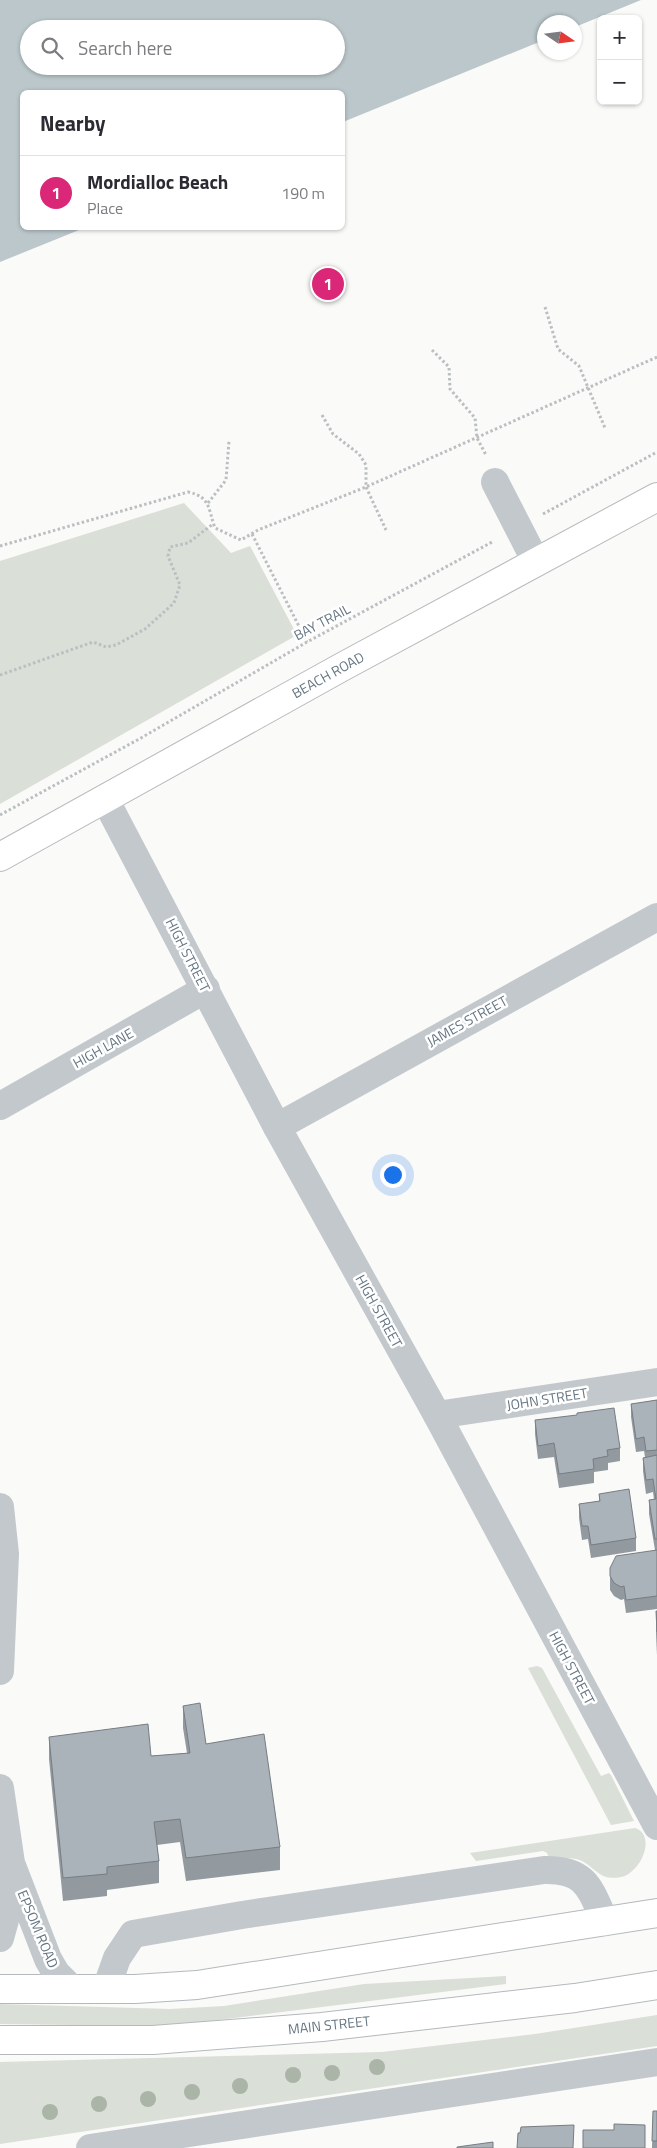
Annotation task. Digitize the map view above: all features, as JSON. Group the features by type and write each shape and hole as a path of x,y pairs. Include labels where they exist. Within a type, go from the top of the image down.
{"main road":[{"name":"BEACH ROAD","path":"0,857 657,497"},
{"path":"0,1988 106,1989 173,1987 235,1980 657,1913"},
{"name":"MAIN STREET","path":"0,2040 153,2040 322,2027 575,1998 657,1985"}],"street":[{"path":"493,473 536,562"},
{"name":"HIGH STREET","path":"105,799 277,1126 437,1415 656,1828"},
{"name":"JAMES STREET","path":"277,1126 657,917"},
{"name":"HIGH LANE","path":"0,1106 206,989"},
{"name":"JOHN STREET","path":"437,1415 657,1382"},
{"path":"0,1507 4,1554 0,1670"},
{"name":"EPSOM ROAD","path":"0,1788 11,1863 48,1959 56,1973 72,1989"},
{"name":"EPSOM ROAD","path":"0,1938 5,1920 11,1863"},
{"path":"106,1989 117,1958 133,1934 242,1915 544,1870 566,1871 583,1880 592,1892 605,1922"},
{"path":"90,2148 657,2062"}],"path":[{"path":"545,307 558,349 579,366 605,428"},
{"path":"432,350 449,368 450,389 475,418 477,438 493,473"},
{"path":"0,546 188,492 200,494 208,503 215,528 241,540 366,487 657,357"},
{"path":"322,415 333,434 359,454 366,464 366,487 386,530"},
{"path":"208,503 226,480 229,441"},
{"name":"BAY TRAIL","path":"0,814 141,738 307,642 657,452"},
{"path":"0,675 93,642 106,647 116,645 145,629 174,603 180,585 168,556 170,547 188,543 213,524"},
{"path":"252,534 307,642"}],"shaded area":[{"path":"0,0 641,0 604,15 597,15 597,18 582,24 582,15 537,15 537,43 345,121 345,90 20,90 20,230 79,230 0,262"},
{"path":"184,503 231,553 250,546 297,635 0,804 0,561"},
{"path":"537,1666 542,1668 601,1776 609,1773 611,1775 634,1821 611,1825 528,1668"},
{"path":"635,1828 642,1832 645,1838 644,1854 635,1869 621,1877 613,1878 601,1875 587,1864 576,1859 550,1860 547,1853 543,1851 476,1861 470,1853"},
{"path":"506,1976 506,1984 203,2022 145,2026 0,2024 0,2004 170,2009 224,2006 364,1984"},
{"path":"657,2015 657,2046 0,2144 0,2062 382,2052 535,2034"}],"building":[{"path":"657,1400 657,1450 646,1451 644,1437 636,1439 631,1404"},
{"path":"614,1408 620,1448 607,1450 608,1456 593,1459 594,1469 559,1474 554,1443 538,1446 535,1420"},
{"path":"657,1455 657,1539 655,1539 649,1500 656,1499 653,1479 646,1480 643,1458"},
{"path":"629,1489 636,1538 591,1545 588,1526 582,1526 579,1504 600,1501 599,1494"},
{"path":"657,1550 657,1596 626,1600 624,1586 621,1587 614,1583 610,1576 610,1568 616,1556"},
{"path":"200,1703 206,1744 264,1734 280,1847 186,1858 180,1819 154,1822 159,1861 107,1867 107,1874 63,1878 49,1737 148,1724 151,1756 190,1753 183,1706"},
{"path":"653,2111 657,2111 657,2141 652,2141"},
{"path":"614,2124 645,2125 645,2148 583,2148 583,2130 614,2130"},
{"path":"574,2125 573,2148 517,2148 518,2133 520,2133 521,2127"},
{"path":"493,2142 493,2148 457,2148 457,2147"}],"place":[{"name":"Mordialloc Beach","path":"328,284"}]}
